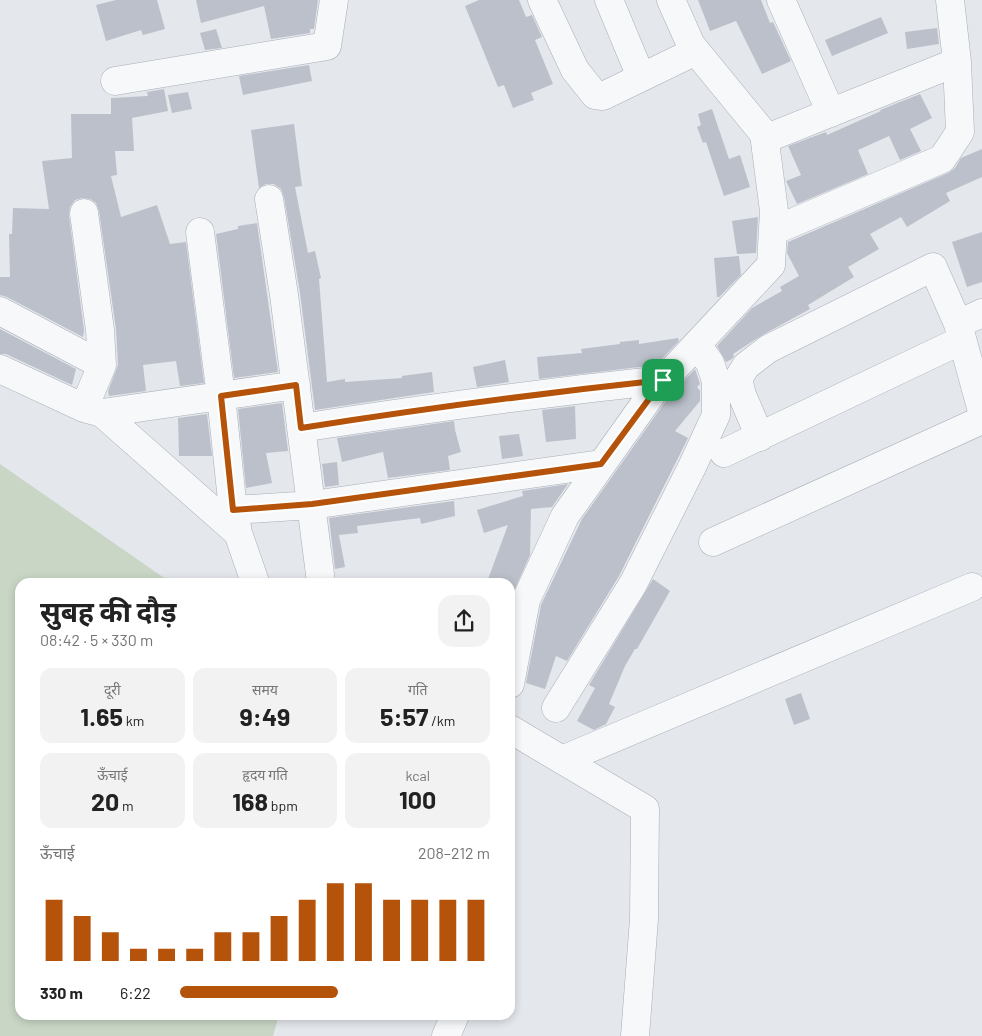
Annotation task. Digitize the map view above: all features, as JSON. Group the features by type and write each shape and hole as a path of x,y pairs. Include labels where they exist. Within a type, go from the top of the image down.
{"street":[{"path":"115,81 327,46 334,0"},
{"path":"542,0 575,70 595,95 603,96 696,51"},
{"path":"609,0 641,77"},
{"path":"515,658 526,600 565,516 663,380 771,265 774,211 764,134 691,45 671,0"},
{"path":"781,0 831,113"},
{"path":"773,231 942,159 960,132 957,62 950,0"},
{"path":"765,139 957,62"},
{"path":"269,199 284,295 321,578"},
{"path":"84,213 100,330 102,365 93,410"},
{"path":"200,232 236,522 254,578"},
{"path":"760,437 742,395 738,379 746,366 768,349 933,267 967,326 982,411"},
{"path":"0,311 102,365"},
{"path":"724,453 760,437 967,326"},
{"path":"556,708 633,584 716,415 716,381 710,363 697,345"},
{"path":"0,368 93,410 236,522"},
{"path":"301,428 446,406 663,380"},
{"path":"93,410 221,396 296,385"},
{"path":"713,542 982,420"},
{"path":"236,522 312,504 601,464"},
{"path":"562,760 972,587"},
{"path":"515,732 645,809 644,919 635,1036"}],"green space":[{"path":"0,464 164,578 15,578 15,1020 278,1020 273,1036 0,1036"}],"building":[{"path":"116,0 157,0 165,29 143,35 141,30 106,41 96,5"},
{"path":"196,0 318,0 314,29 310,29 310,33 271,39 264,6 201,23"},
{"path":"479,0 519,0 526,17 532,15 542,37 535,40 553,84 531,93 534,100 513,108 504,85 498,87 465,6"},
{"path":"698,0 761,0 770,23 773,22 791,61 762,74 736,21 710,31"},
{"path":"881,17 888,33 832,56 825,40"},
{"path":"937,28 939,44 907,49 905,32"},
{"path":"216,29 222,48 205,50 200,33"},
{"path":"309,65 312,81 243,95 239,76"},
{"path":"164,89 168,111 132,118 134,151 115,151 117,175 111,176 121,217 157,205 170,244 186,242 204,383 180,386 176,361 143,365 146,391 109,396 108,391 118,365 116,329 99,211 96,203 90,199 82,198 75,200 70,207 69,215 84,330 83,337 0,295 0,277 10,277 9,234 12,234 13,208 49,209 42,161 72,158 71,114 111,114 111,98 148,96 147,92"},
{"path":"188,92 192,109 172,113 168,95"},
{"path":"920,94 932,118 910,129 921,151 900,160 889,136 858,150 868,174 797,204 786,181 801,175 788,146 826,132 827,135"},
{"path":"712,109 729,159 740,155 750,187 724,196 706,142 703,143 697,127 701,125 698,114"},
{"path":"294,124 302,186 295,187 308,253 315,251 321,278 319,279 327,382 345,379 345,382 402,378 402,376 432,372 434,392 315,410 300,293 284,197 281,189 274,184 266,184 259,188 251,130"},
{"path":"982,149 982,177 946,193 950,201 907,227 901,217 870,234 879,249 848,267 854,277 808,305 810,309 759,337 733,354 732,359 726,362 717,346 752,308 782,291 780,287 799,276 787,253 788,242 948,173 955,168 961,158"},
{"path":"758,217 756,253 737,254 732,221"},
{"path":"257,223 278,372 234,378 216,234 238,229 238,226"},
{"path":"982,232 982,282 967,287 952,242"},
{"path":"739,256 741,275 717,297 714,258"},
{"path":"0,329 76,369 72,385 6,354 0,354"},
{"path":"678,338 679,341 656,365 539,379 537,357 582,353 581,349 620,344 620,342 639,340 639,344"},
{"path":"505,360 509,382 477,387 473,367"},
{"path":"695,369 700,384 697,387 700,391 700,401 675,431 688,438 619,576 567,661 556,656 545,689 526,683 541,605 582,519 668,398"},
{"path":"282,403 288,451 266,453 272,483 246,488 238,409"},
{"path":"575,406 576,439 546,442 542,410"},
{"path":"207,414 212,456 179,456 178,418"},
{"path":"454,421 461,452 448,456 450,470 388,478 383,452 342,462 337,438"},
{"path":"519,434 523,456 502,459 499,436"},
{"path":"337,462 339,485 325,487 322,464"},
{"path":"568,484 552,507 531,509 530,555 515,589 515,578 488,578 508,525 484,533 477,510 523,496 522,491"},
{"path":"454,501 455,516 421,524 420,518 357,526 358,533 339,535 345,567 335,569 329,518"},
{"path":"653,579 670,591 637,649 635,649 625,666 609,704 615,707 606,724 594,730 577,721 595,688 589,685"},
{"path":"801,693 810,719 794,725 785,699"}],"route":[{"path":"663,380 601,464 312,504 233,510 221,396 296,385 301,428 446,406 663,380"}]}
